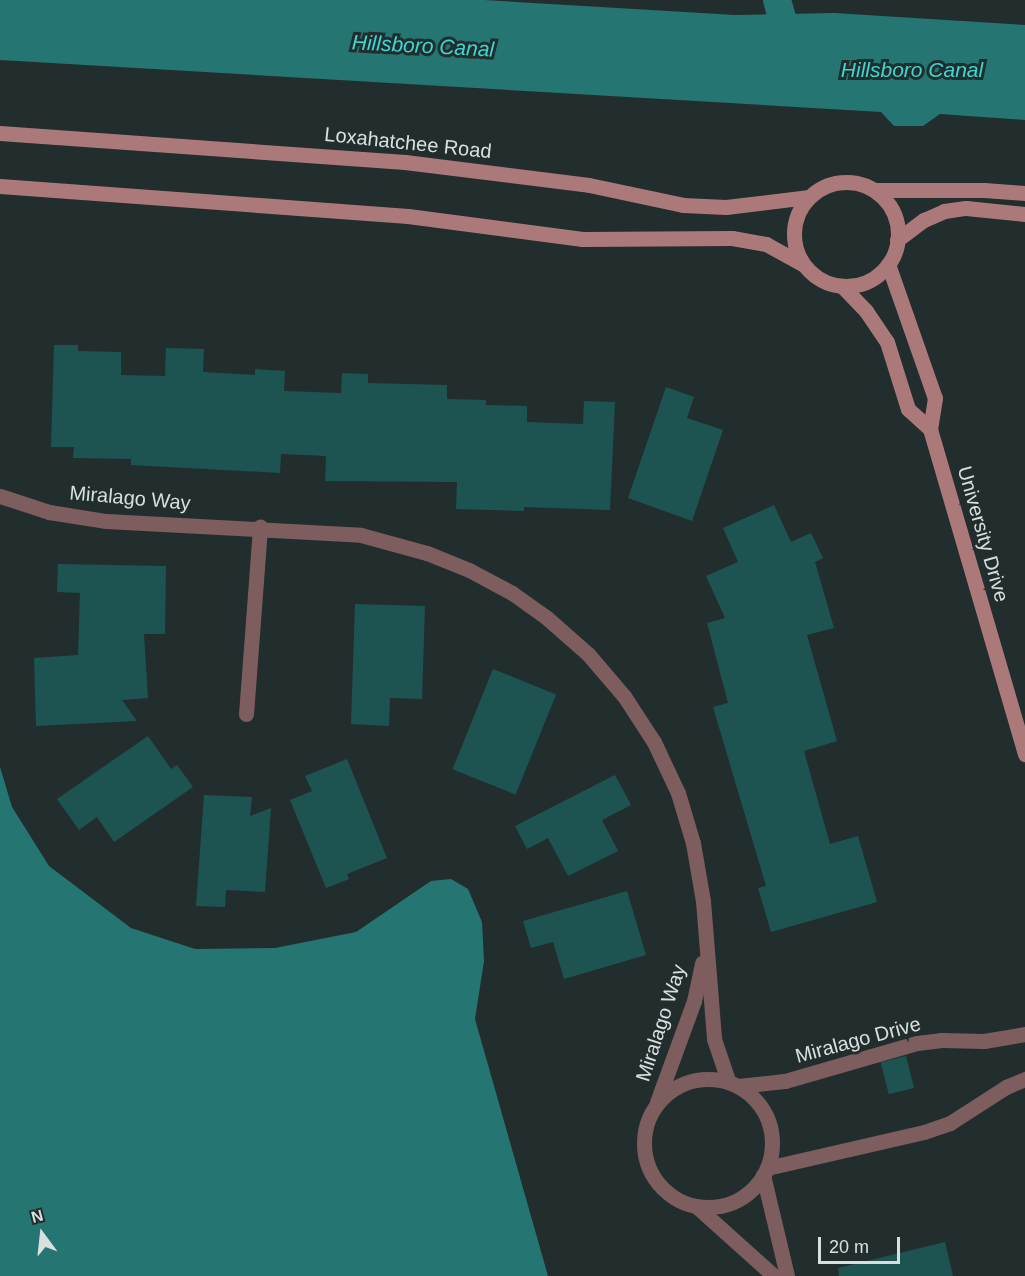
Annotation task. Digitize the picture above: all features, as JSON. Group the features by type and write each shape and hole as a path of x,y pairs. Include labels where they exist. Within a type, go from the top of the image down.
{"main road":[{"name":"Loxahatchee Road","path":"0,133 405,162 589,185 683,205 726,207 809,197"},
{"path":"930,429 908,409 887,342 866,311 842,286 814,275 796,252 794,238 800,209 809,197 821,188 835,183 849,182 876,190 984,190 1025,193"},
{"path":"0,186 408,216 582,238 732,238 766,244 804,265"},
{"path":"842,286 856,285 870,279 888,264 897,240 894,216 876,190"},
{"path":"897,240 924,220 944,211 978,209 1025,214"},
{"name":"University Drive","path":"888,264 935,398 930,429 1025,754"}],"street":[{"name":"Miralago Way","path":"0,496 49,512 106,521 260,527 361,535 427,553 469,570 512,593 547,618 588,654 624,696 654,742 678,793 693,843 699,878 714,1039 734,1085"},
{"path":"246,714 260,527"},
{"name":"Miralago Way","path":"655,1108 694,1001 705,951"},
{"name":"Miralago Drive","path":"734,1085 785,1081 917,1042 984,1041 1025,1034"},
{"path":"765,1172 924,1132 950,1123 1006,1087 1025,1079"},
{"path":"701,1080 734,1085 752,1096 770,1126 772,1142 765,1172 751,1191 734,1202 715,1207 696,1206 679,1200 664,1190 649,1168 644,1141 647,1124 655,1108 667,1094 683,1084 701,1080"},
{"path":"765,1172 787,1276"},
{"path":"696,1206 774,1276"}],"water":[{"name":"Hillsboro Canal","path":"0,0 484,0 735,15 834,13 1025,25 1025,120 940,114 923,126 894,126 881,112 0,60"},
{"path":"0,767 12,807 49,866 131,928 195,949 275,948 356,932 431,881 451,879 468,889 482,922 484,961 475,1019 548,1276 0,1276"}],"building":[{"path":"54,345 78,345 78,351 121,352 121,375 165,376 166,348 204,349 203,372 255,375 255,369 285,371 284,391 341,393 342,373 368,374 368,383 447,385 447,399 486,400 486,405 527,406 527,422 583,424 584,401 615,402 610,510 524,507 524,511 456,509 457,482 325,481 326,456 281,454 280,473 131,465 131,459 73,458 74,447 51,447"},
{"path":"666,387 694,397 687,418 723,430 692,521 628,498"},
{"path":"774,505 791,542 811,533 823,558 815,562 834,628 807,635 837,741 804,751 830,844 858,836 877,902 771,932 758,888 766,886 713,707 728,703 707,623 725,618 706,576 738,562 723,528"},
{"path":"58,564 166,566 165,634 144,634 148,698 122,700 137,721 36,726 34,658 78,655 80,593 57,592"},
{"path":"355,604 425,606 422,699 390,698 389,726 351,724"},
{"path":"493,669 556,694 516,795 453,769"},
{"path":"148,736 171,769 177,765 193,787 114,842 97,817 79,830 57,799"},
{"path":"347,759 387,858 347,874 349,879 326,888 290,800 312,791 305,776"},
{"path":"615,775 631,805 602,820 618,851 568,876 548,838 527,849 515,826"},
{"path":"204,795 252,797 250,816 271,808 265,892 226,890 225,907 196,906"},
{"path":"627,891 646,955 564,979 553,942 531,948 523,921"},
{"path":"906,1056 914,1088 889,1094 881,1062"},
{"path":"945,1242 953,1276 839,1276 838,1268"}],"waterway":[{"path":"777,0 791,50"}]}
